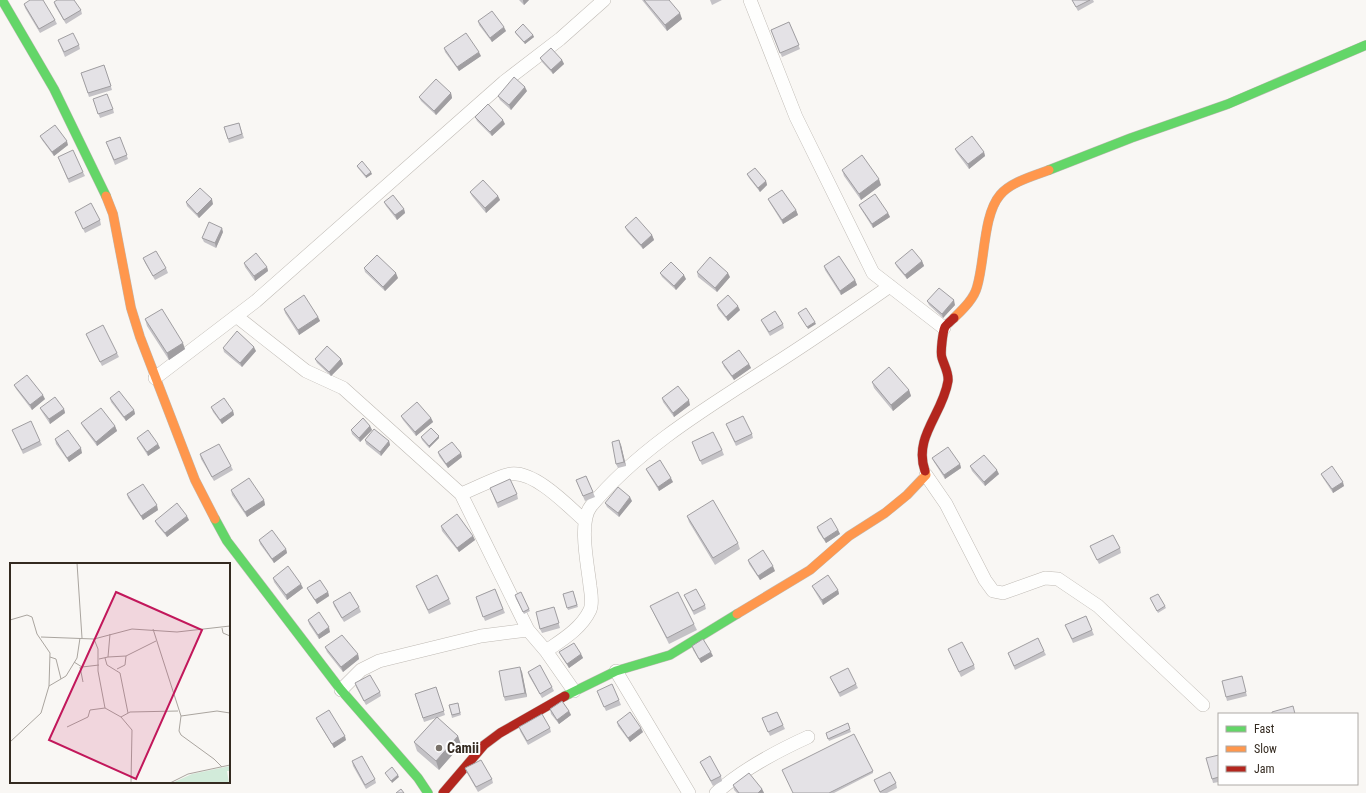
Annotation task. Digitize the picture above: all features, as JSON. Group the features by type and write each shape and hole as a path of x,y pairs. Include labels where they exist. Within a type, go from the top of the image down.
{"street":[{"path":"2,0 54,89 101,184 113,214 131,308 155,378 195,480 227,541 341,690 418,778 428,793"},
{"path":"155,378 256,301 504,82 560,39 604,0"},
{"path":"750,0 796,117 843,215 873,273 913,306 944,328"},
{"path":"1203,705 1098,606 1058,579 1045,578 1003,593 993,591 985,580 946,504 926,475 921,460 923,442 942,401 948,381 948,375 941,356 944,328 966,306 977,288 992,206 1001,194 1021,181 1131,138 1228,104 1366,45"},
{"path":"546,651 570,634 590,609 591,598 584,536 590,508 606,488 679,426 814,339 890,286"},
{"path":"236,316 306,371 343,388 461,494 528,630 546,651 574,691"},
{"path":"461,494 510,474 529,477 560,499 586,521"},
{"path":"443,793 466,764 484,745 500,732 574,691 616,671 670,655 810,570 849,536 885,513 907,495 926,475"},
{"path":"341,690 361,670 379,661 481,636 528,630"},
{"path":"616,671 689,793"},
{"path":"716,793 730,780 769,755 808,737"}],"building":[{"path":"30,0 43,0 55,20 39,29 24,4"},
{"path":"57,0 74,0 81,10 64,20 54,2"},
{"path":"644,0 669,0 680,13 665,25"},
{"path":"1072,0 1090,0 1076,7"},
{"path":"492,11 504,27 490,38 478,21"},
{"path":"789,22 799,45 780,53 771,30"},
{"path":"523,24 533,35 524,42 515,32"},
{"path":"73,33 79,45 64,52 58,40"},
{"path":"466,33 479,52 457,67 444,48"},
{"path":"551,48 562,60 551,70 540,58"},
{"path":"104,65 111,86 88,93 81,73"},
{"path":"514,77 525,87 509,105 498,96"},
{"path":"436,79 451,93 434,111 419,97"},
{"path":"107,94 113,109 98,114 93,99"},
{"path":"488,104 503,120 490,132 475,117"},
{"path":"239,123 242,134 228,139 224,127"},
{"path":"55,125 67,141 52,152 40,136"},
{"path":"972,136 984,152 968,164 955,149"},
{"path":"120,137 127,155 114,160 106,142"},
{"path":"73,150 83,172 68,179 58,157"},
{"path":"862,155 879,179 859,194 842,170"},
{"path":"362,161 371,172 366,176 357,166"},
{"path":"755,168 766,181 758,188 747,174"},
{"path":"483,180 498,196 485,208 470,192"},
{"path":"200,188 212,199 197,214 186,202"},
{"path":"782,190 796,210 782,220 768,199"},
{"path":"875,194 888,213 872,224 859,205"},
{"path":"393,195 404,209 395,215 384,202"},
{"path":"91,203 100,220 83,229 75,212"},
{"path":"636,217 652,235 641,245 625,227"},
{"path":"209,222 222,228 215,243 202,238"},
{"path":"912,249 922,261 905,275 895,263"},
{"path":"156,251 166,268 153,276 143,258"},
{"path":"256,253 267,267 254,276 244,263"},
{"path":"377,255 396,273 383,287 364,268"},
{"path":"839,256 855,280 840,291 824,266"},
{"path":"710,257 728,273 715,288 697,272"},
{"path":"671,262 684,275 674,286 660,273"},
{"path":"939,288 954,300 942,314 927,301"},
{"path":"304,295 318,317 298,330 284,309"},
{"path":"728,295 738,306 726,317 717,305"},
{"path":"806,308 815,322 807,327 798,313"},
{"path":"162,309 183,343 167,353 145,319"},
{"path":"775,311 783,324 769,332 761,320"},
{"path":"103,325 117,353 100,362 86,334"},
{"path":"237,331 254,347 240,363 223,348"},
{"path":"327,346 341,359 329,372 315,359"},
{"path":"739,350 749,364 732,376 722,362"},
{"path":"889,367 909,390 891,405 872,382"},
{"path":"27,375 43,395 30,405 14,385"},
{"path":"678,386 689,400 673,413 662,398"},
{"path":"119,391 134,410 124,417 110,398"},
{"path":"55,397 64,409 49,419 40,408"},
{"path":"224,398 233,411 220,420 211,407"},
{"path":"417,402 431,418 415,432 401,416"},
{"path":"101,408 115,426 96,442 81,423"},
{"path":"743,416 752,434 735,442 726,424"},
{"path":"363,418 370,426 359,438 351,430"},
{"path":"31,421 40,441 22,450 12,430"},
{"path":"431,428 439,436 429,446 421,437"},
{"path":"374,429 389,441 380,452 365,440"},
{"path":"68,430 81,448 67,458 55,439"},
{"path":"148,430 158,444 147,452 137,438"},
{"path":"713,432 722,450 700,461 692,442"},
{"path":"619,440 624,462 616,464 612,442"},
{"path":"452,442 461,453 446,464 438,452"},
{"path":"219,444 231,466 212,477 200,454"},
{"path":"948,447 960,464 944,475 932,458"},
{"path":"984,455 997,470 984,482 970,466"},
{"path":"660,460 671,478 658,487 646,469"},
{"path":"1332,466 1343,482 1332,489 1321,474"},
{"path":"586,476 593,492 583,496 576,480"},
{"path":"249,478 264,500 245,512 231,490"},
{"path":"510,479 517,494 497,503 490,488"},
{"path":"143,484 157,505 141,516 127,494"},
{"path":"618,487 630,497 618,513 605,503"},
{"path":"713,500 738,543 713,558 687,516"},
{"path":"177,503 187,516 165,533 155,521"},
{"path":"457,514 473,536 457,548 441,526"},
{"path":"831,518 838,530 824,539 817,527"},
{"path":"272,530 286,549 272,559 259,540"},
{"path":"1113,535 1120,548 1097,560 1090,546"},
{"path":"763,550 773,566 758,576 748,560"},
{"path":"288,566 301,584 286,595 273,578"},
{"path":"437,575 449,599 428,610 416,586"},
{"path":"828,575 838,590 822,600 812,586"},
{"path":"320,580 328,592 315,600 307,588"},
{"path":"495,589 503,609 483,617 476,597"},
{"path":"696,589 705,605 693,611 684,595"},
{"path":"573,591 577,605 567,608 563,594"},
{"path":"350,592 359,607 342,618 333,602"},
{"path":"521,592 529,609 523,612 515,595"},
{"path":"678,592 694,624 667,638 650,606"},
{"path":"1158,594 1165,606 1157,611 1150,598"},
{"path":"554,607 559,623 540,629 536,612"},
{"path":"319,612 329,627 318,635 308,620"},
{"path":"1086,616 1092,630 1072,639 1065,625"},
{"path":"342,635 358,654 341,667 325,647"},
{"path":"1038,638 1044,651 1014,666 1008,653"},
{"path":"703,639 711,652 699,659 692,646"},
{"path":"962,642 974,665 959,672 948,649"},
{"path":"574,643 581,654 567,664 559,652"},
{"path":"540,665 552,687 540,694 528,672"},
{"path":"520,667 525,693 504,697 499,671"},
{"path":"848,668 856,684 839,693 830,677"},
{"path":"370,675 380,692 364,701 355,683"},
{"path":"1242,676 1246,692 1226,697 1222,681"},
{"path":"612,684 619,700 604,707 597,691"},
{"path":"436,687 444,711 423,718 415,694"},
{"path":"562,701 569,711 557,720 550,709"},
{"path":"458,703 460,713 452,715 449,705"},
{"path":"1293,706 1295,713 1272,713"},
{"path":"329,710 345,736 332,744 316,718"},
{"path":"630,712 641,728 628,738 617,722"},
{"path":"777,712 783,725 768,732 762,718"},
{"path":"542,714 550,728 527,741 519,727"},
{"name":"Camii","path":"437,717 458,736 436,761 414,742"},
{"path":"848,723 850,729 828,739 826,733"},
{"path":"854,734 873,771 829,793 793,793 782,770"},
{"path":"1218,755 1218,777 1212,779 1206,758"},
{"path":"362,756 375,779 365,785 352,761"},
{"path":"710,756 721,776 711,781 700,762"},
{"path":"481,760 492,779 476,787 465,768"},
{"path":"392,767 398,775 391,781 385,773"},
{"path":"890,772 896,783 880,792 874,780"},
{"path":"749,773 762,789 758,793 739,793 733,785"},
{"path":"401,789 404,793 396,793"}],"traffic: fast":[{"path":"2,0 54,89 106,196"},
{"path":"1049,170 1131,138 1228,104 1366,45"},
{"path":"215,519 227,541 341,690 418,778 428,793"},
{"path":"565,696 616,671 670,655 737,614"}],"traffic: slow":[{"path":"954,318 967,304 975,291 980,276 987,226 994,204 1000,195 1010,186 1049,170"},
{"path":"106,196 113,214 131,308 140,337 195,480 215,519"},
{"path":"737,614 810,570 849,536 885,513 907,495 926,475 925,471"}],"traffic: jam":[{"path":"925,471 922,459 923,447 930,426 941,404 948,381 947,372 941,355 943,333 945,327 954,318"},
{"path":"443,793 484,745 500,733 565,696"}],"place":[{"name":"Camii","path":"439,748"}]}
